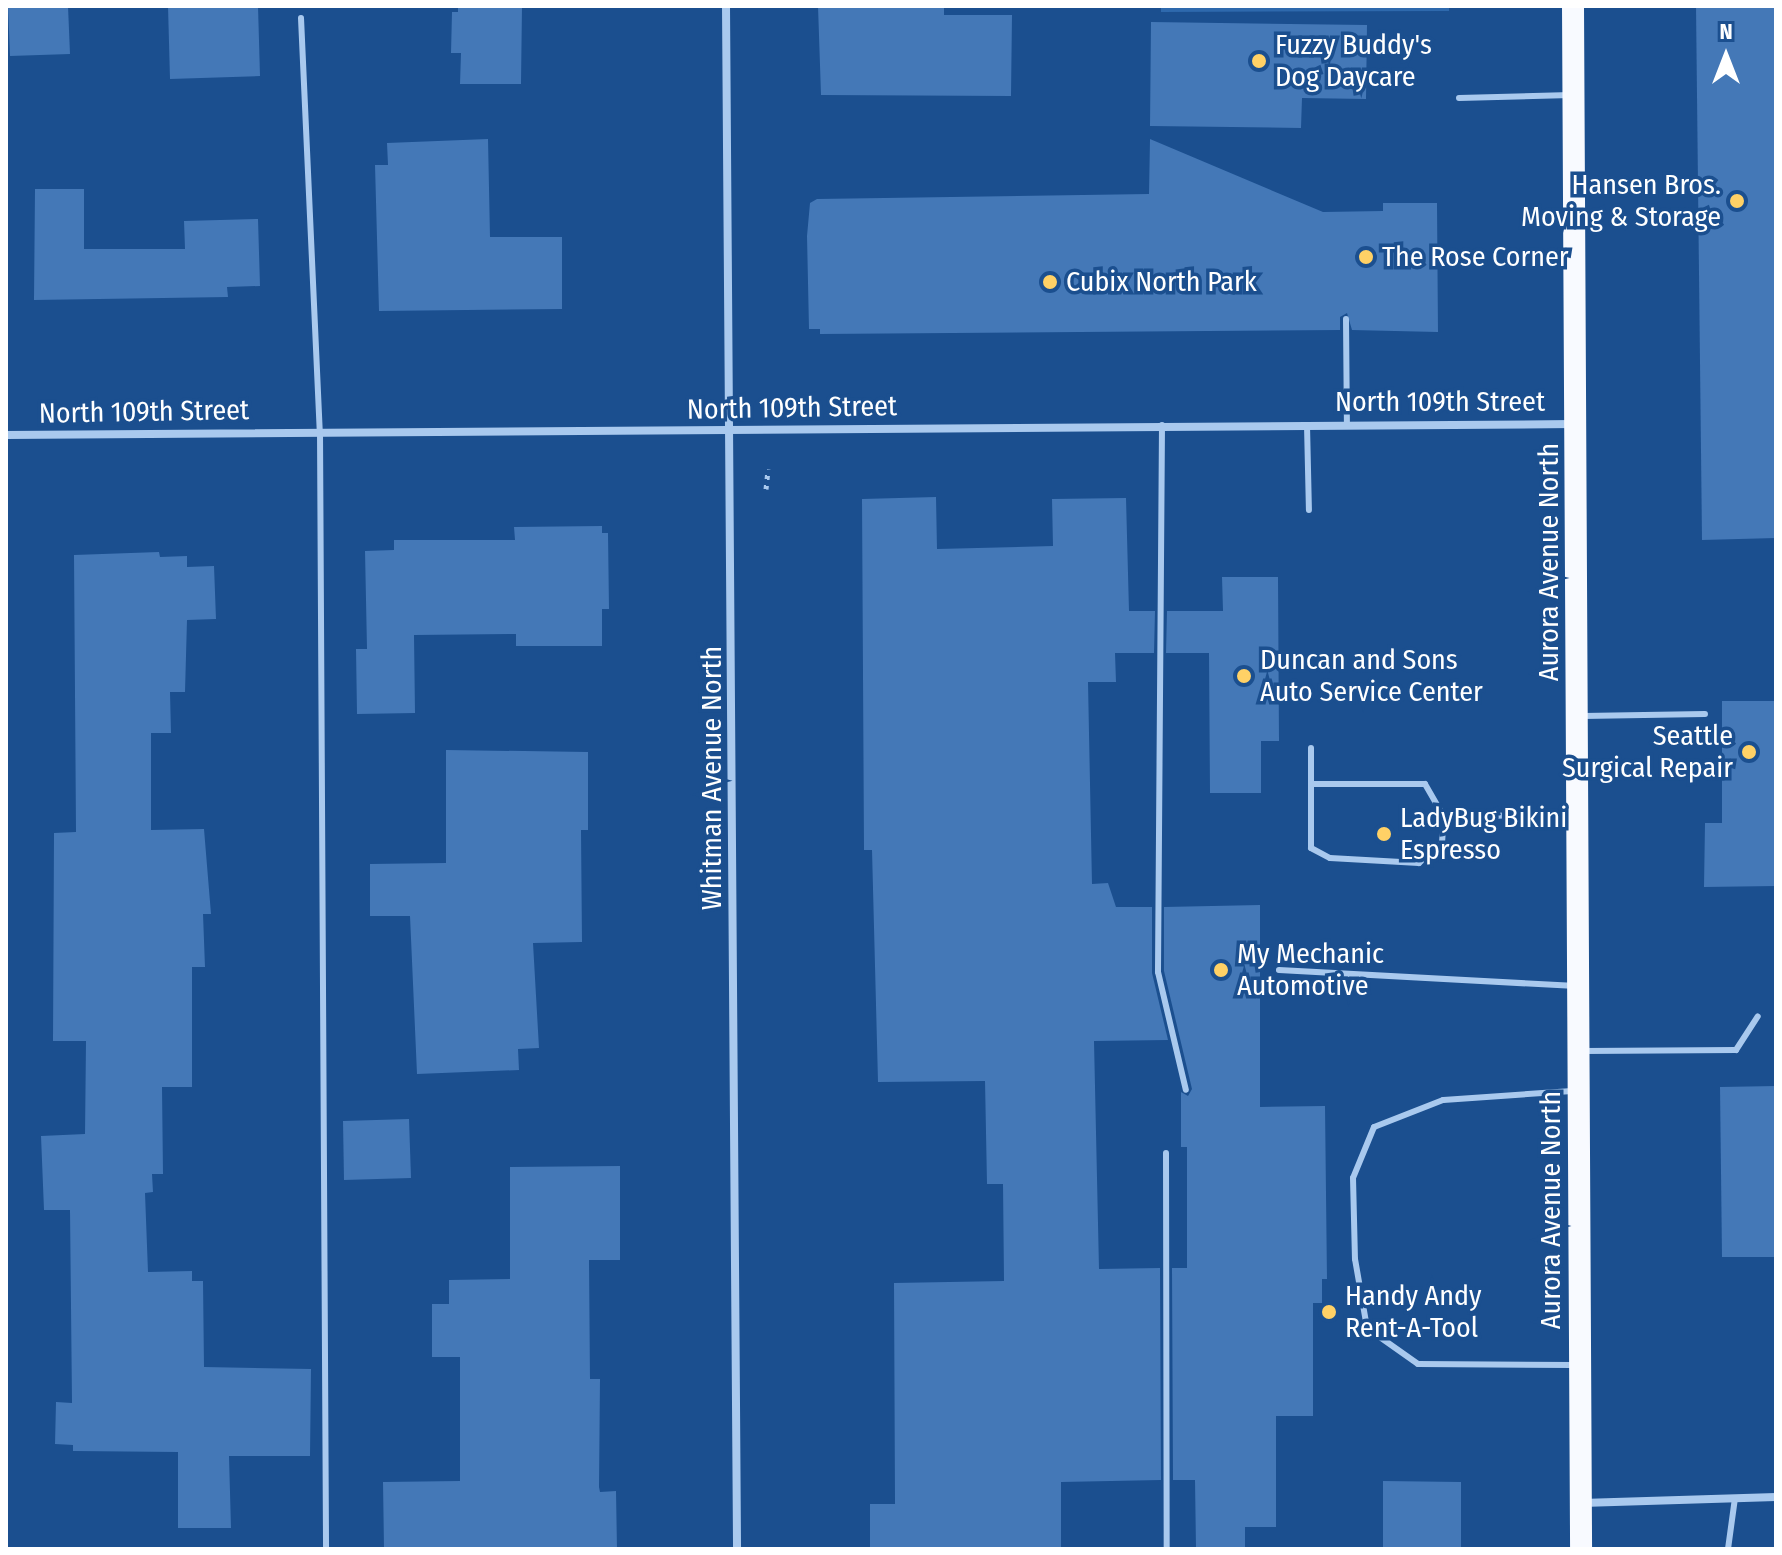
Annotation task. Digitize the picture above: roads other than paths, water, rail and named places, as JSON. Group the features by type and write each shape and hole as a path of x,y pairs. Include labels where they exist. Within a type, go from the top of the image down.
{"highway":[{"name":"Aurora Avenue North","path":"1573,6 1579,424 1581,1549"}],"street":[{"name":"Whitman Avenue North","path":"726,6 733,432 737,1549"},
{"name":"North 109th Street","path":"6,435 1579,424"},
{"path":"1581,1503 1776,1497"}],"lane":[{"path":"301,18 320,432 326,1549"},
{"path":"1459,98 1574,95"},
{"path":"1346,319 1347,425"},
{"path":"1162,425 1158,972 1186,1090"},
{"path":"1307,425 1309,510"},
{"path":"1579,716 1705,714"},
{"path":"1311,748 1311,784 1311,848 1330,858 1419,863 1442,843 1444,817 1425,784 1311,784"},
{"path":"1444,817 1579,814"},
{"path":"1279,970 1580,987"},
{"path":"1580,1051 1736,1050 1758,1016"},
{"path":"1580,1091 1443,1100 1374,1127 1353,1178 1355,1259 1367,1328 1418,1364 1581,1365"},
{"path":"1166,1153 1167,1549"},
{"path":"1728,1549 1735,1498"}],"place":[{"name":"Fuzzy Buddy's Dog Daycare","path":"1259,61"},
{"name":"Hansen Bros. Moving & Storage","path":"1737,201"},
{"name":"The Rose Corner","path":"1366,257"},
{"name":"Cubix North Park","path":"1050,282"},
{"name":"Duncan and Sons Auto Service Center","path":"1244,676"},
{"name":"Seattle Surgical Repair","path":"1749,752"},
{"name":"LadyBug Bikini Espresso","path":"1384,834"},
{"name":"My Mechanic Automotive","path":"1221,970"},
{"name":"Handy Andy Rent-A-Tool","path":"1329,1312"}]}
